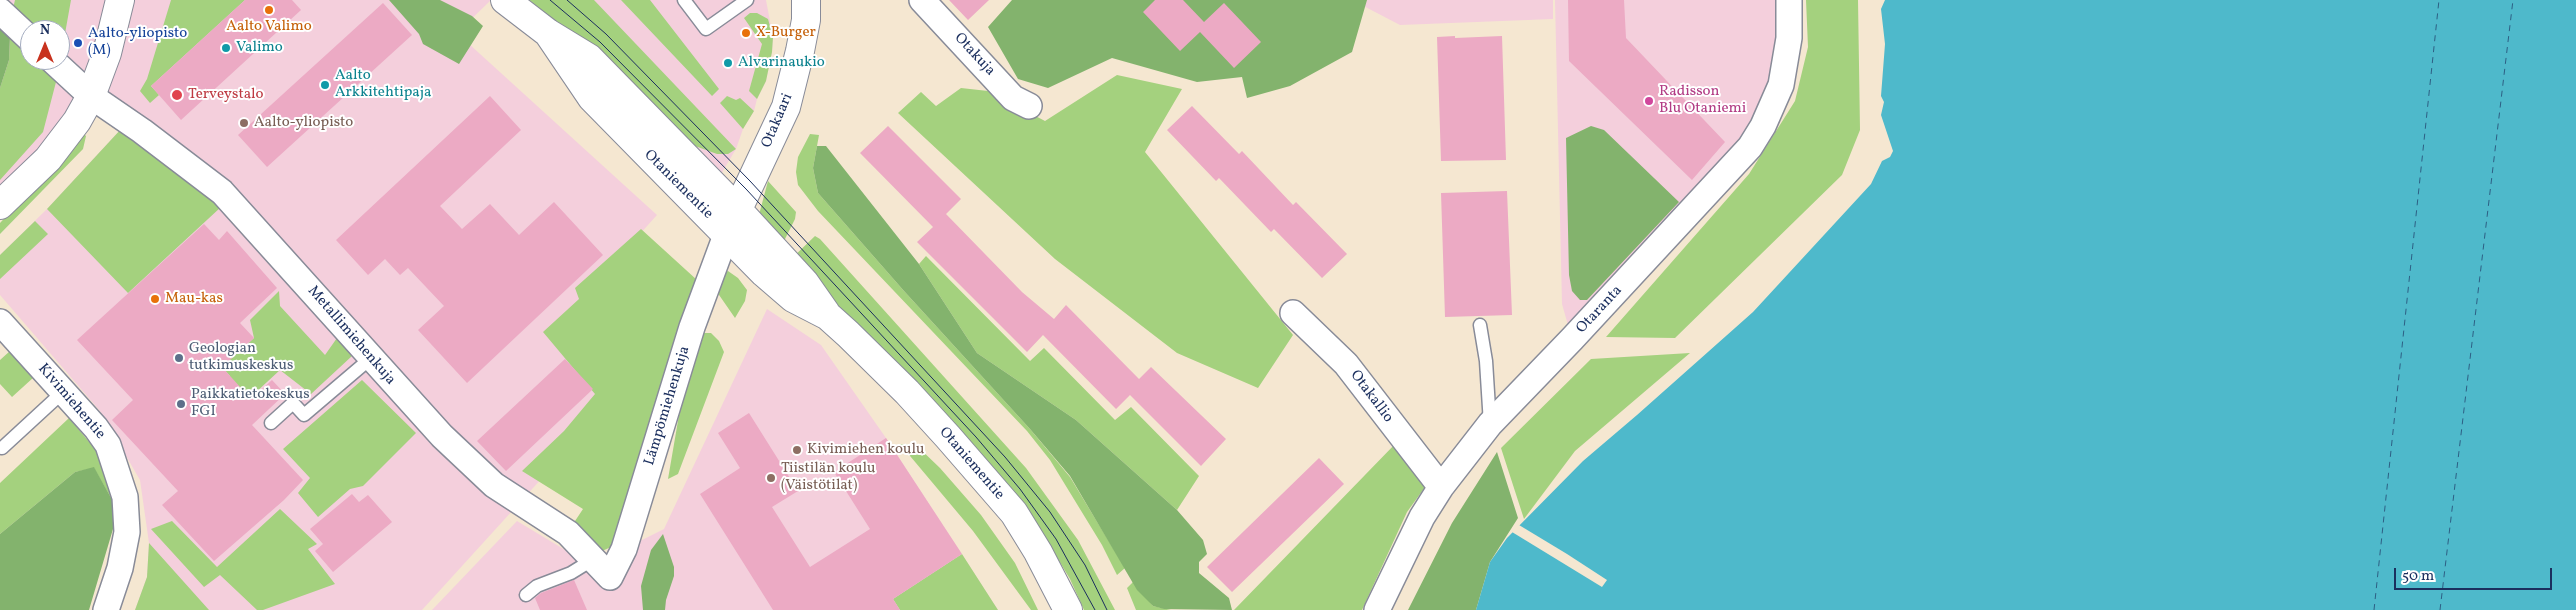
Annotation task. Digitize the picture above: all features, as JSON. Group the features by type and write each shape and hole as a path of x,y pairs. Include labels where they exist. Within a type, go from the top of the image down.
{"street":[{"path":"0,204 48,159 77,121 91,96 107,53 120,0"},
{"name":"Otaniementie","path":"505,0 548,33 589,58 736,208 805,283 828,316 907,392 1014,513 1047,568 1068,610"},
{"name":"Otakaari","path":"726,235 736,208 786,107 806,20 806,0"},
{"name":"Otakuja","path":"922,0 1013,98 1029,106"},
{"name":"Otaranta","path":"1377,610 1422,516 1441,487 1490,424 1579,332 1750,147 1781,84 1789,38 1789,0"},
{"path":"0,11 20,30"},
{"name":"Otaniementie","path":"548,33 592,98 726,235 792,298 828,316"},
{"name":"Metallimiehenkuja","path":"63,70 91,96 158,142 222,192 442,436 494,485 568,533 610,577"},
{"name":"Lämpömiehenkuja","path":"610,577 624,549 692,327 726,235"},
{"name":"Otakallio","path":"1293,313 1346,364 1441,487"},
{"name":"Kivimiehentie","path":"0,322 64,391 108,445 125,497 127,532 120,568 106,610"}],"lane":[{"path":"684,0 706,29 747,0"},
{"path":"1480,325 1486,361 1490,424"},
{"path":"271,423 293,403 304,415 371,358"},
{"path":"2,448 64,391"},
{"path":"526,596 537,586 571,573 592,560"}],"shaded area":[{"path":"0,0 491,0 457,33 657,215 554,329 614,399 422,610 135,610 147,577 149,543 140,480 100,411 0,295 0,255 47,209 122,128 262,235 92,96 0,204"},
{"path":"498,0 766,0 773,37 766,81 757,99 754,111 743,129 736,149 714,186"},
{"path":"1352,0 1553,0 1553,19 1400,25"},
{"path":"1555,0 1789,0 1773,106 1572,339 1562,304"},
{"name":"Kivimiehen koulu","path":"767,309 821,345 886,438 998,610 432,610 517,521 610,577 624,549 664,529"}],"green space":[{"path":"15,0 71,0 67,20 20,20 12,13"},
{"path":"171,0 245,0 151,86 159,95 150,103 140,91 147,79"},
{"path":"389,0 440,0 472,16 483,26 459,64 423,44 419,34"},
{"path":"529,0 594,0 736,149 728,154 717,154 695,146 585,46"},
{"path":"621,0 650,0 719,89 712,96"},
{"path":"1012,0 1367,0 1352,52 1290,86 1247,98 1242,77 1197,82 1112,58 1048,88 1018,79 988,27"},
{"path":"1806,0 1858,0 1860,130 1842,175 1675,338 1606,337 1749,174 1795,101 1808,47"},
{"path":"750,13 757,13 768,19 773,37 766,81 757,99 749,91 762,44 744,18"},
{"path":"0,28 10,36 9,60 0,88"},
{"path":"10,36 20,44 20,70 51,70 54,73 56,82 43,132 0,180 0,88 9,60"},
{"path":"1117,75 1182,89 1145,152 1293,335 1258,388 1177,353 1055,259 898,113 921,92 936,106 961,88 988,91 1045,121"},
{"path":"727,96 736,100 740,98 754,111 743,129 720,103"},
{"path":"1591,126 1604,130 1679,202 1587,300 1580,300 1572,291 1569,275 1566,138"},
{"path":"122,128 159,153 221,207 128,293 47,209"},
{"path":"84,134 86,136 83,149 0,234 0,223"},
{"path":"810,134 819,135 813,168 818,193 904,291 1030,429 1070,477 1125,568 1117,575 1102,545 1050,460 1027,431 818,211 798,185 796,172 798,157"},
{"path":"817,146 826,146 919,264 977,353 1076,420 1177,510 1203,540 1207,554 1199,562 1199,573 1229,598 1232,610 1164,609 1153,606 1137,590 1070,476 818,193 813,168"},
{"path":"768,181 796,212 795,219 784,241 760,222 760,211"},
{"path":"35,221 48,234 0,279 0,255"},
{"path":"641,229 697,280 618,544 602,551 573,524 583,509 522,471 564,431 595,394 543,332 579,299 575,288"},
{"path":"815,236 820,239 1026,468 1078,540 1115,610 1084,610 1070,579 1046,539 913,381 790,260"},
{"path":"926,256 1030,361 1044,348 1115,420 1131,407 1199,476 1177,510 1076,420 977,353 919,264"},
{"path":"728,271 738,278 747,290 745,301 735,318 717,292 723,273"},
{"path":"279,291 280,306 325,355 337,338 352,356 311,394 280,370 241,406 218,388 230,376 222,367 254,338 250,320"},
{"path":"703,333 711,333 719,341 724,352 678,474 668,479 690,351 695,338"},
{"path":"10,351 34,377 12,397 0,384 0,360"},
{"path":"1690,353 1575,451 1524,519 1501,448 1591,359"},
{"path":"362,380 416,433 363,486 350,489 318,517 298,493 310,478 283,449"},
{"path":"69,418 96,450 115,505 94,468 75,472 0,534 0,483"},
{"path":"1397,442 1428,483 1407,512 1362,610 1234,610"},
{"path":"900,444 916,445 940,468 981,515 1015,563 1038,610 1031,610 973,531"},
{"path":"1497,452 1518,518 1490,562 1476,610 1408,610 1452,523"},
{"path":"94,467 115,505 113,529 89,610 0,610 0,534 75,472"},
{"path":"280,509 317,544 308,549 335,584 263,610 257,610 220,575 204,587 151,529 172,521 217,567"},
{"path":"663,534 674,567 674,576 666,600 665,610 643,610 641,586 651,550"},
{"path":"149,543 209,610 135,610 147,577"},
{"path":"962,554 998,610 900,610 893,599"},
{"path":"1133,582 1153,606 1171,610 1136,610 1127,588"}],"water":[{"path":"1885,0 2576,0 2576,610 1476,610 1490,562 1507,538 1583,461 1753,312 1871,184 1882,161 1890,157 1893,151 1881,115 1884,102 1881,96 1885,44 1881,9"}],"pier":[{"path":"1519,525 1607,580 1602,587 1512,532"}],"building":[{"name":"Valimo","path":"245,0 292,0 301,10 181,120 151,86"},
{"path":"949,0 989,0 968,20"},
{"path":"1155,0 1183,0 1204,22 1224,3 1261,42 1234,68 1200,32 1180,51 1143,12"},
{"name":"Radisson Blu Otaniemi","path":"1568,0 1624,0 1626,38 1725,142 1692,180 1569,61"},
{"name":"Aalto Arkkitehtipaja","path":"383,3 412,35 267,167 238,135"},
{"path":"1455,36 1455,38 1502,36 1506,160 1441,161 1437,37"},
{"path":"490,96 521,130 440,206 462,229 490,204 519,235 554,202 603,255 467,383 418,330 444,306 408,268 400,275 385,259 368,275 336,240"},
{"path":"1192,106 1239,154 1242,151 1293,205 1296,202 1347,254 1322,278 1274,229 1271,232 1219,178 1216,181 1167,130"},
{"path":"888,126 961,199 946,214 1022,292 1054,319 1066,305 1139,379 1151,367 1226,439 1201,466 1130,395 1116,409 1043,335 1027,352 917,242 933,227 860,153"},
{"path":"1507,191 1512,315 1445,317 1441,193"},
{"name":"Paikkatietokeskus FGI","path":"204,224 219,240 227,231 277,288 240,323 254,338 222,367 251,399 272,380 285,394 252,425 303,480 284,500 214,561 162,505 178,491 112,420 133,400 77,340"},
{"path":"565,359 593,389 506,471 477,441"},
{"name":"Kivimiehen koulu","path":"749,413 798,491 772,507 810,567 870,529 834,472 886,438 962,554 893,599 900,610 773,610 700,494 740,468 718,433"},
{"path":"1319,458 1344,484 1232,592 1207,567"},
{"path":"352,494 359,502 368,495 392,522 333,572 315,551 323,544 310,529"},
{"path":"574,580 587,610 540,610 535,598 541,593"}],"ferry route":[{"path":"2374,610 2439,0"},
{"path":"2440,610 2513,0"}],"tram line":[{"path":"550,0 600,42 746,189 976,437 1020,489 1056,539 1095,610"},
{"path":"567,0 606,34 750,181 1005,457 1050,512 1085,565 1107,610"}],"place":[{"name":"Aalto Valimo","path":"269,10"},
{"name":"X-Burger","path":"746,33"},
{"name":"Aalto-yliopisto (M)","path":"78,43"},
{"name":"Valimo","path":"226,48"},
{"name":"Alvarinaukio","path":"728,63"},
{"name":"Aalto Arkkitehtipaja","path":"325,85"},
{"name":"Terveystalo","path":"177,95"},
{"name":"Radisson Blu Otaniemi","path":"1649,101"},
{"name":"Aalto-yliopisto","path":"244,123"},
{"name":"Mau-kas","path":"155,299"},
{"name":"Geologian tutkimuskeskus","path":"179,358"},
{"name":"Paikkatietokeskus FGI","path":"181,404"},
{"name":"Kivimiehen koulu","path":"797,450"},
{"name":"Tiistilän koulu (Väistötilat)","path":"771,478"}]}
